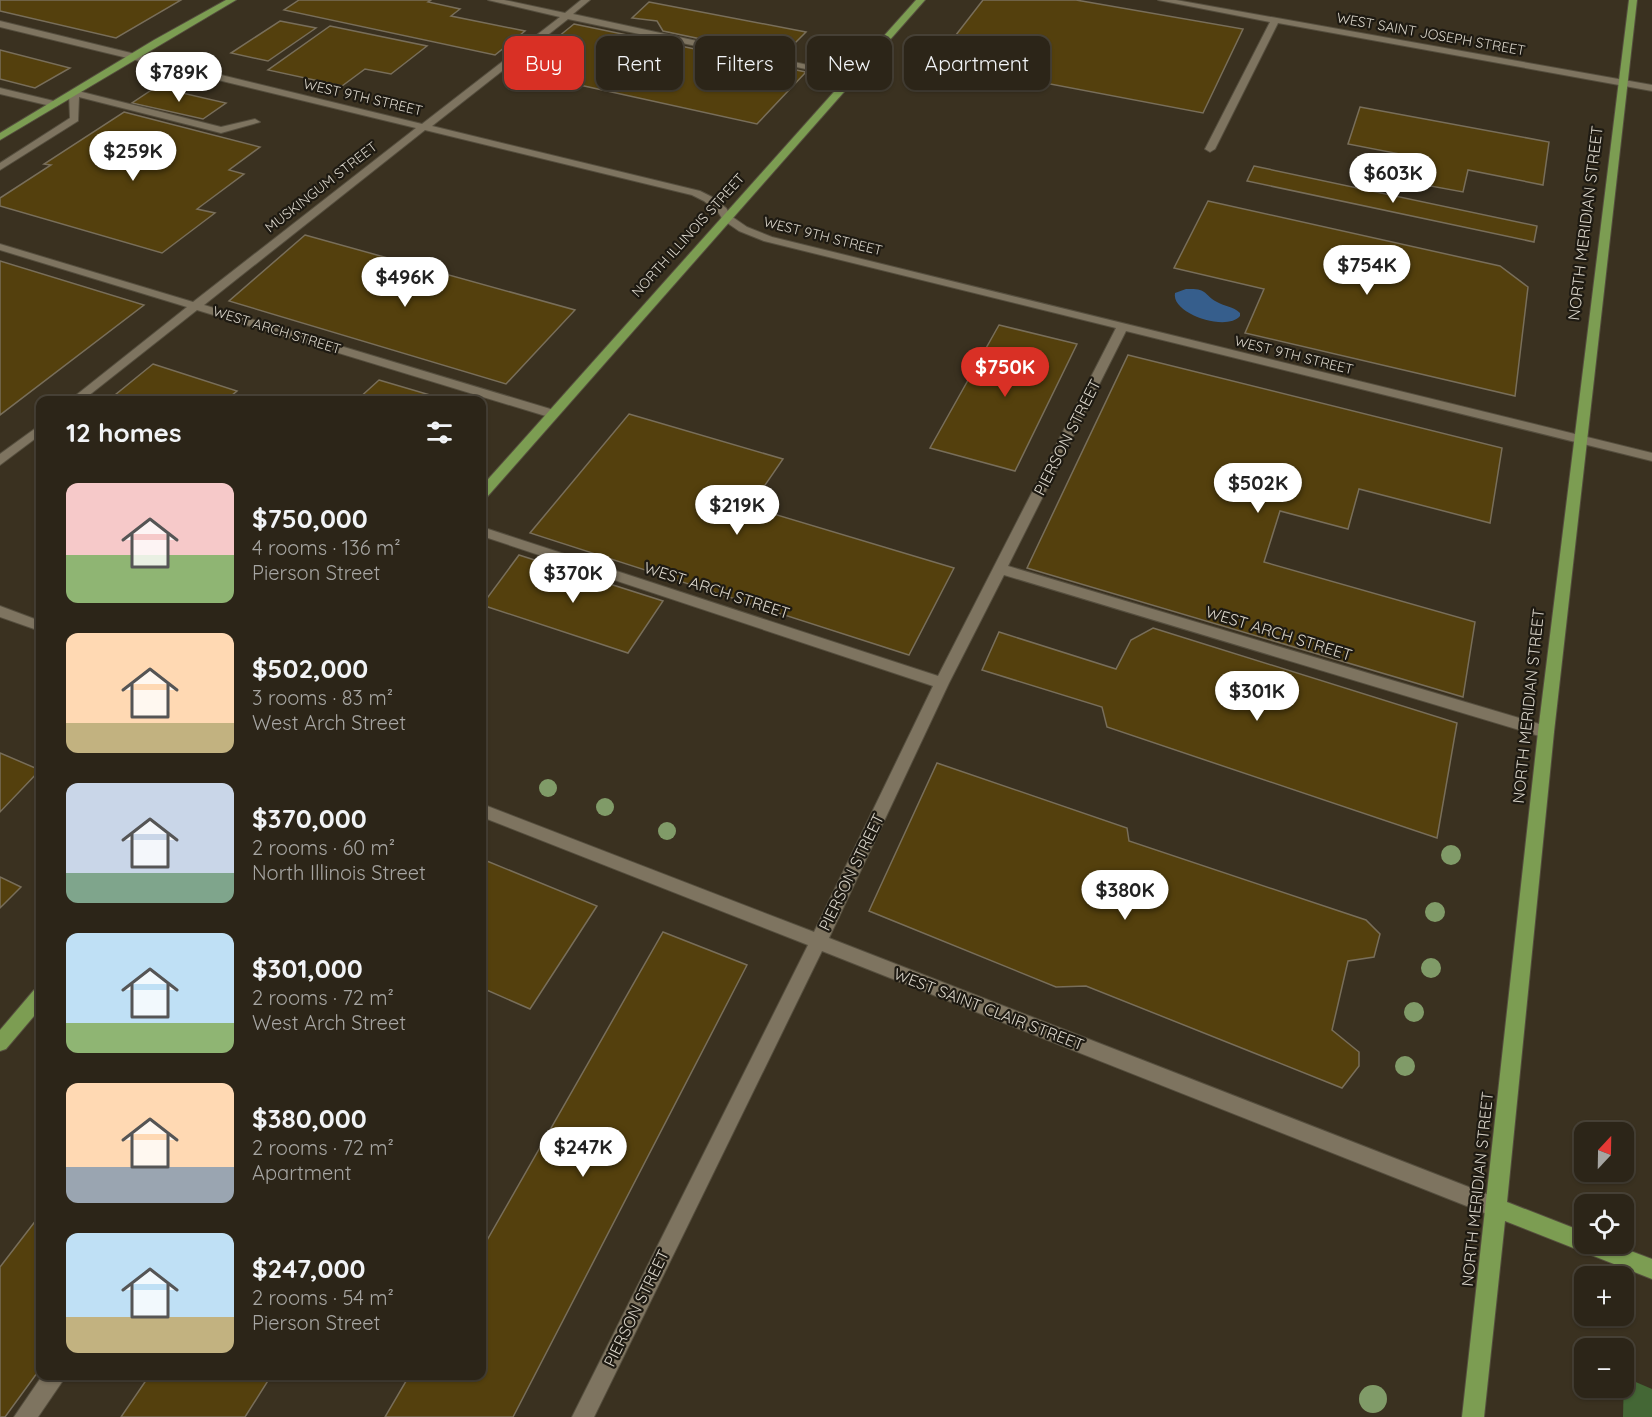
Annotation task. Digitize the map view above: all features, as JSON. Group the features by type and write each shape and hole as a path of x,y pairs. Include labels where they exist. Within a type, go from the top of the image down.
{"main road":[{"path":"0,137 232,0"},
{"name":"NORTH ILLINOIS STREET","path":"889,36 921,0"},
{"name":"NORTH MERIDIAN STREET","path":"1473,1417 1546,732 1633,0"},
{"name":"NORTH ILLINOIS STREET","path":"486,489 841,90"},
{"path":"0,1043 36,1001"},
{"path":"1497,1208 1574,1238"},
{"path":"1614,1254 1652,1269"}],"street":[{"path":"492,0 807,66"},
{"name":"MUSKINGUM STREET","path":"81,396 586,0"},
{"name":"WEST SAINT JOSEPH STREET","path":"1162,0 1652,88"},
{"path":"1210,149 1275,20"},
{"name":"WEST 9TH STREET","path":"0,24 696,193 722,210 727,218 742,229 768,239 1652,457"},
{"path":"0,92 54,104"},
{"path":"0,167 75,119 74,93 221,130 255,122"},
{"name":"WEST ARCH STREET","path":"0,247 553,414"},
{"name":"PIERSON STREET","path":"583,1417 818,942 942,683 1122,328"},
{"path":"0,460 36,432"},
{"name":"WEST ARCH STREET","path":"486,532 942,683"},
{"name":"WEST ARCH STREET","path":"1001,569 1546,732"},
{"path":"0,611 36,625"},
{"name":"WEST SAINT CLAIR STREET","path":"486,812 1497,1208"},
{"path":"25,1417 52,1380"}],"green space":[{"path":"1634,1381 1652,1389 1652,1417 1623,1417 1623,1398 1634,1398"}],"water":[{"path":"1186,289 1202,291 1217,302 1237,311 1240,316 1224,322 1190,314 1176,301 1175,293"}],"building":[{"path":"0,0 181,0 116,38 0,11"},
{"path":"299,0 431,0 428,2 460,9 451,16 525,31 519,36 504,36 504,48 495,55 284,10"},
{"path":"983,0 1076,0 1243,29 1203,113 1050,84 1050,36 955,36"},
{"path":"649,2 806,32 795,43 795,36 695,38 663,31 657,21 632,18"},
{"path":"280,21 316,28 268,61 231,53"},
{"path":"574,24 632,36 596,36 596,89 584,86 584,36 559,36"},
{"path":"330,26 427,46 391,74 365,69 342,86 268,70"},
{"path":"683,47 695,49 695,90 789,90 757,124 602,90 683,90"},
{"path":"0,50 70,68 35,88 0,79"},
{"path":"795,70 806,72 795,84"},
{"path":"156,87 226,103 203,119 132,103"},
{"path":"1360,107 1549,142 1543,185 1468,170 1463,192 1425,185 1431,160 1348,144"},
{"path":"124,112 260,147 229,170 244,174 197,209 215,213 162,253 0,206 0,198 51,165 44,164"},
{"path":"1254,166 1537,226 1534,242 1247,181"},
{"path":"1208,201 1500,266 1528,287 1515,396 1245,333 1264,289 1174,268"},
{"path":"305,235 575,310 506,384 229,301"},
{"path":"0,261 144,305 0,415"},
{"path":"999,325 1077,344 1015,471 930,448"},
{"path":"1128,355 1502,448 1490,523 1359,489 1348,529 1280,511 1264,562 1475,622 1463,697 1027,568"},
{"path":"153,364 237,391 231,396 115,395"},
{"path":"379,380 433,396 361,396"},
{"path":"629,414 783,459 750,507 954,568 909,655 530,533"},
{"path":"519,555 663,601 628,653 486,606 486,600"},
{"path":"1153,628 1457,723 1437,838 1107,727 1102,707 982,670 999,632 1116,669 1131,640"},
{"path":"0,753 36,768 36,774 0,812"},
{"path":"937,763 1127,828 1129,841 1366,920 1380,934 1374,957 1348,961 1332,1030 1359,1052 1359,1066 1342,1088 1086,986 1056,987 869,911"},
{"path":"486,861 597,906 530,1009 486,990"},
{"path":"0,877 21,887 0,908"},
{"path":"663,932 747,965 513,1417 385,1417 407,1380 486,1380 486,1242"},
{"path":"36,1220 36,1374 5,1417 0,1417 0,1267"},
{"path":"146,1380 268,1380 245,1417 121,1417"}]}
